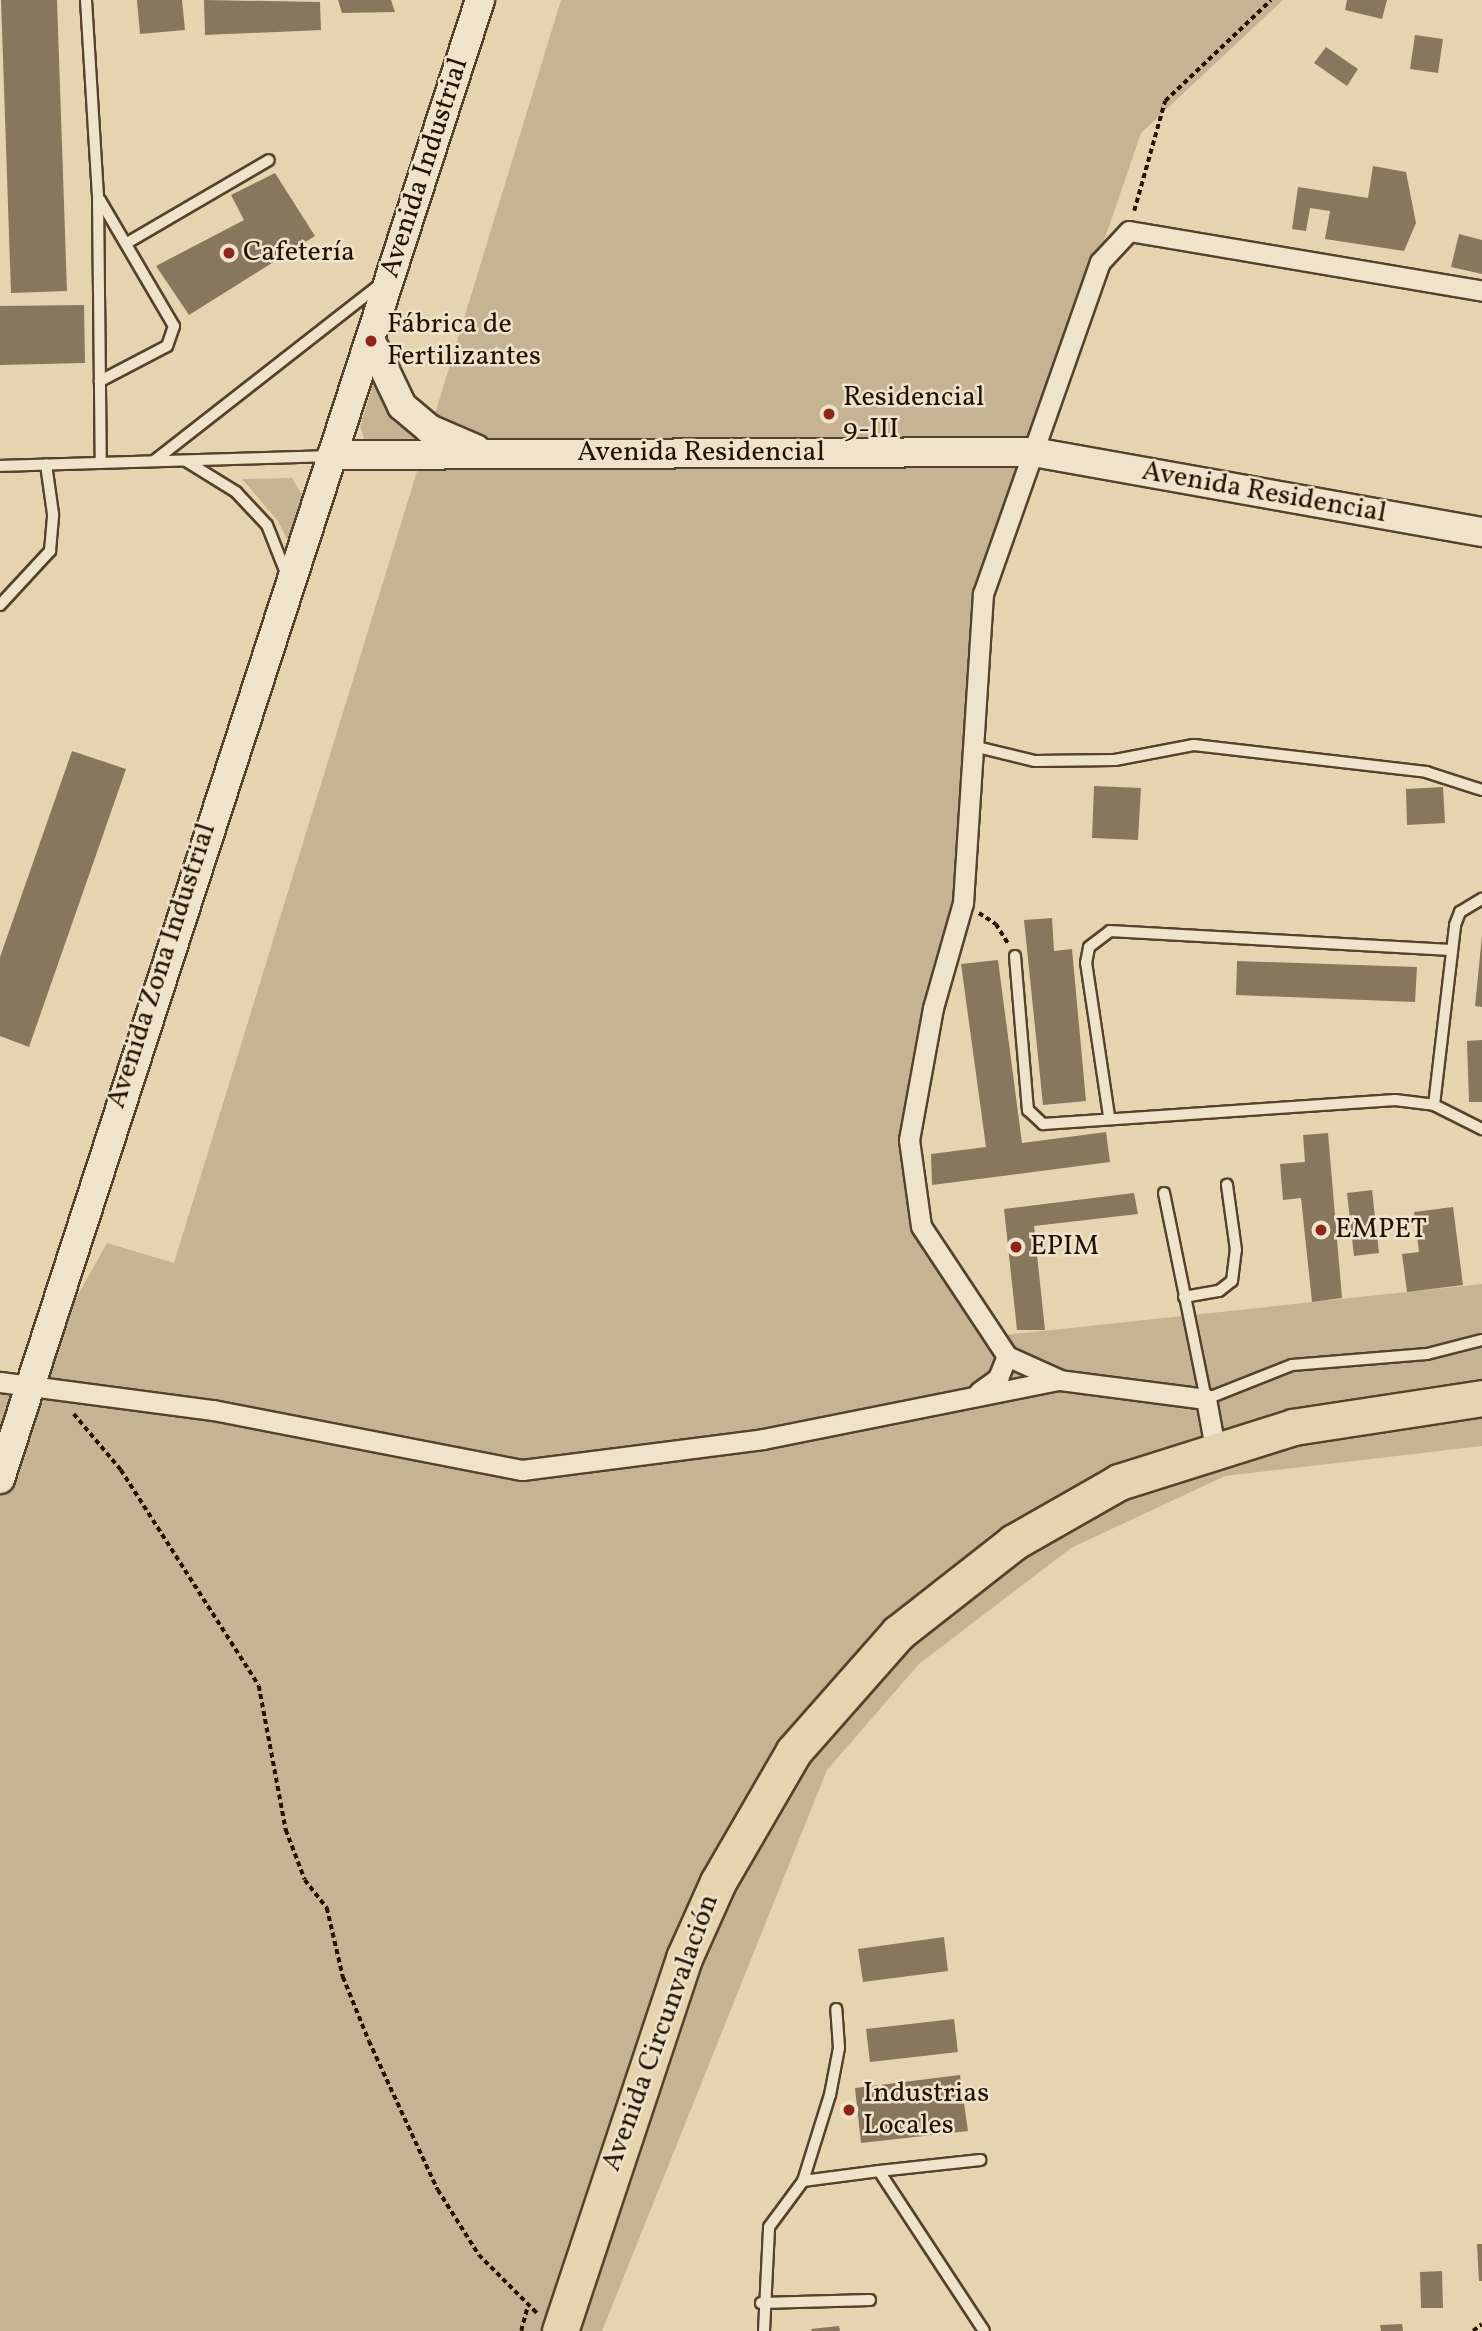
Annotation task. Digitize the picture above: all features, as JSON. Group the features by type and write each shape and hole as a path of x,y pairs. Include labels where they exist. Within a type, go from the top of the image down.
{"highway":[{"name":"Avenida Circunvalación","path":"561,2328 684,1958 718,1882 794,1751 888,1642 976,1568 1119,1482 1215,1448 1293,1427 1482,1398"}],"main road":[{"name":"Avenida Industrial","path":"332,456 480,0"},
{"path":"371,341 402,406 429,429 488,454"},
{"name":"Avenida Residencial","path":"332,456 1033,452 1482,532"},
{"name":"Avenida Zona Industrial","path":"0,1479 13,1385 290,586 332,456"}],"street":[{"path":"1215,1448 1206,1399 1060,1380 1007,1356 921,1226 909,1140 933,1008 963,903 982,594 1101,262 1129,231 1482,291"},
{"path":"972,1397 998,1378 1007,1356"},
{"path":"13,1385 213,1410 522,1470 763,1439 1060,1380"}],"lane":[{"path":"86,0 98,197 101,463"},
{"path":"127,243 270,160"},
{"path":"98,197 174,326 167,346 100,381"},
{"path":"153,461 388,279"},
{"path":"0,466 332,456"},
{"path":"185,460 236,492 267,525 290,586"},
{"path":"0,605 50,551 53,514 46,464"},
{"path":"973,746 1035,761 1115,760 1194,745 1426,772 1482,790"},
{"path":"1434,1105 1450,950 1460,912 1482,899"},
{"path":"1109,1115 1086,963 1090,947 1110,932 1450,950"},
{"path":"1015,956 1028,1110 1043,1124 1056,1125 1109,1115 1332,1102 1434,1105 1482,1129"},
{"path":"1184,1297 1219,1291 1232,1280 1236,1250 1227,1185"},
{"path":"1164,1193 1206,1399 1292,1365 1427,1354 1482,1340"},
{"path":"764,2331 761,2303 769,2227 803,2180 839,2048 836,2008"},
{"path":"803,2180 980,2160"},
{"path":"879,2171 984,2331"},
{"path":"761,2303 870,2300"}],"path":[{"path":"1129,231 1165,101 1271,0"},
{"path":"963,903 996,924 1015,956"},
{"path":"69,1411 94,1432 121,1470 259,1686 286,1830 304,1880 327,1908 358,2016 438,2190 479,2255 527,2309 561,2328"},
{"path":"521,2331 527,2309"},
{"path":"1473,2331 1482,2324"}],"shaded area":[{"path":"561,0 1283,0 1141,133 983,594 963,903 909,1140 921,1226 994,1336 1482,1284 1482,1446 1225,1476 1071,1548 919,1664 827,1770 602,2331 0,2331 0,1382 26,1388 107,1243 174,1263 426,442 378,446 364,439 360,426 375,379 427,440"},
{"path":"292,478 306,501 292,550 278,521 242,479"}],"building":[{"path":"1,0 57,0 67,291 11,293"},
{"path":"137,0 182,0 185,30 140,34"},
{"path":"204,0 320,2 321,30 205,35"},
{"path":"338,0 391,0 395,12 342,13"},
{"path":"1347,0 1387,0 1382,19 1345,10"},
{"path":"1415,35 1443,39 1438,73 1410,69"},
{"path":"1326,47 1358,69 1347,86 1314,63"},
{"path":"1373,166 1406,172 1416,223 1404,251 1325,239 1330,211 1310,208 1306,231 1292,229 1298,187 1368,198"},
{"path":"275,173 315,236 189,315 156,266 244,220 231,195"},
{"path":"1459,234 1482,240 1482,274 1451,267"},
{"path":"84,305 85,363 0,365 0,306"},
{"path":"72,751 126,769 29,1047 0,1036 0,957"},
{"path":"1094,786 1141,788 1138,840 1092,838"},
{"path":"1443,787 1445,823 1407,825 1406,789"},
{"path":"1052,918 1054,951 1072,949 1086,1101 1043,1105 1024,920"},
{"path":"1482,936 1482,1007 1475,1006"},
{"path":"998,960 1022,1143 1106,1132 1110,1162 932,1185 931,1154 986,1147 961,964"},
{"path":"1237,961 1417,967 1415,1002 1236,995"},
{"path":"1482,1040 1482,1102 1469,1102 1467,1041"},
{"path":"1328,1133 1342,1298 1312,1302 1301,1198 1283,1200 1280,1164 1305,1162 1303,1135"},
{"path":"1372,1190 1379,1253 1354,1256 1347,1193"},
{"path":"1134,1193 1138,1214 1034,1226 1045,1330 1017,1330 1004,1209"},
{"path":"1453,1207 1463,1285 1407,1292 1402,1254 1419,1252 1414,1212"},
{"path":"944,1937 948,1971 863,1982 858,1949"},
{"path":"954,2019 958,2052 870,2062 866,2029"},
{"path":"960,2075 968,2131 861,2143 855,2088"},
{"path":"1477,2244 1482,2244 1482,2281 1479,2281"},
{"path":"1442,2271 1443,2308 1421,2308 1420,2272"},
{"path":"1402,2324 1403,2331 1381,2331 1380,2325"},
{"path":"839,2326 840,2331 811,2329"}],"place":[{"name":"Cafetería","path":"229,253"},
{"name":"Fábrica de Fertilizantes","path":"371,341"},
{"name":"Residencial 9-III","path":"829,414"},
{"name":"EMPET","path":"1321,1230"},
{"name":"EPIM","path":"1016,1247"},
{"name":"Industrias Locales","path":"849,2110"}]}
